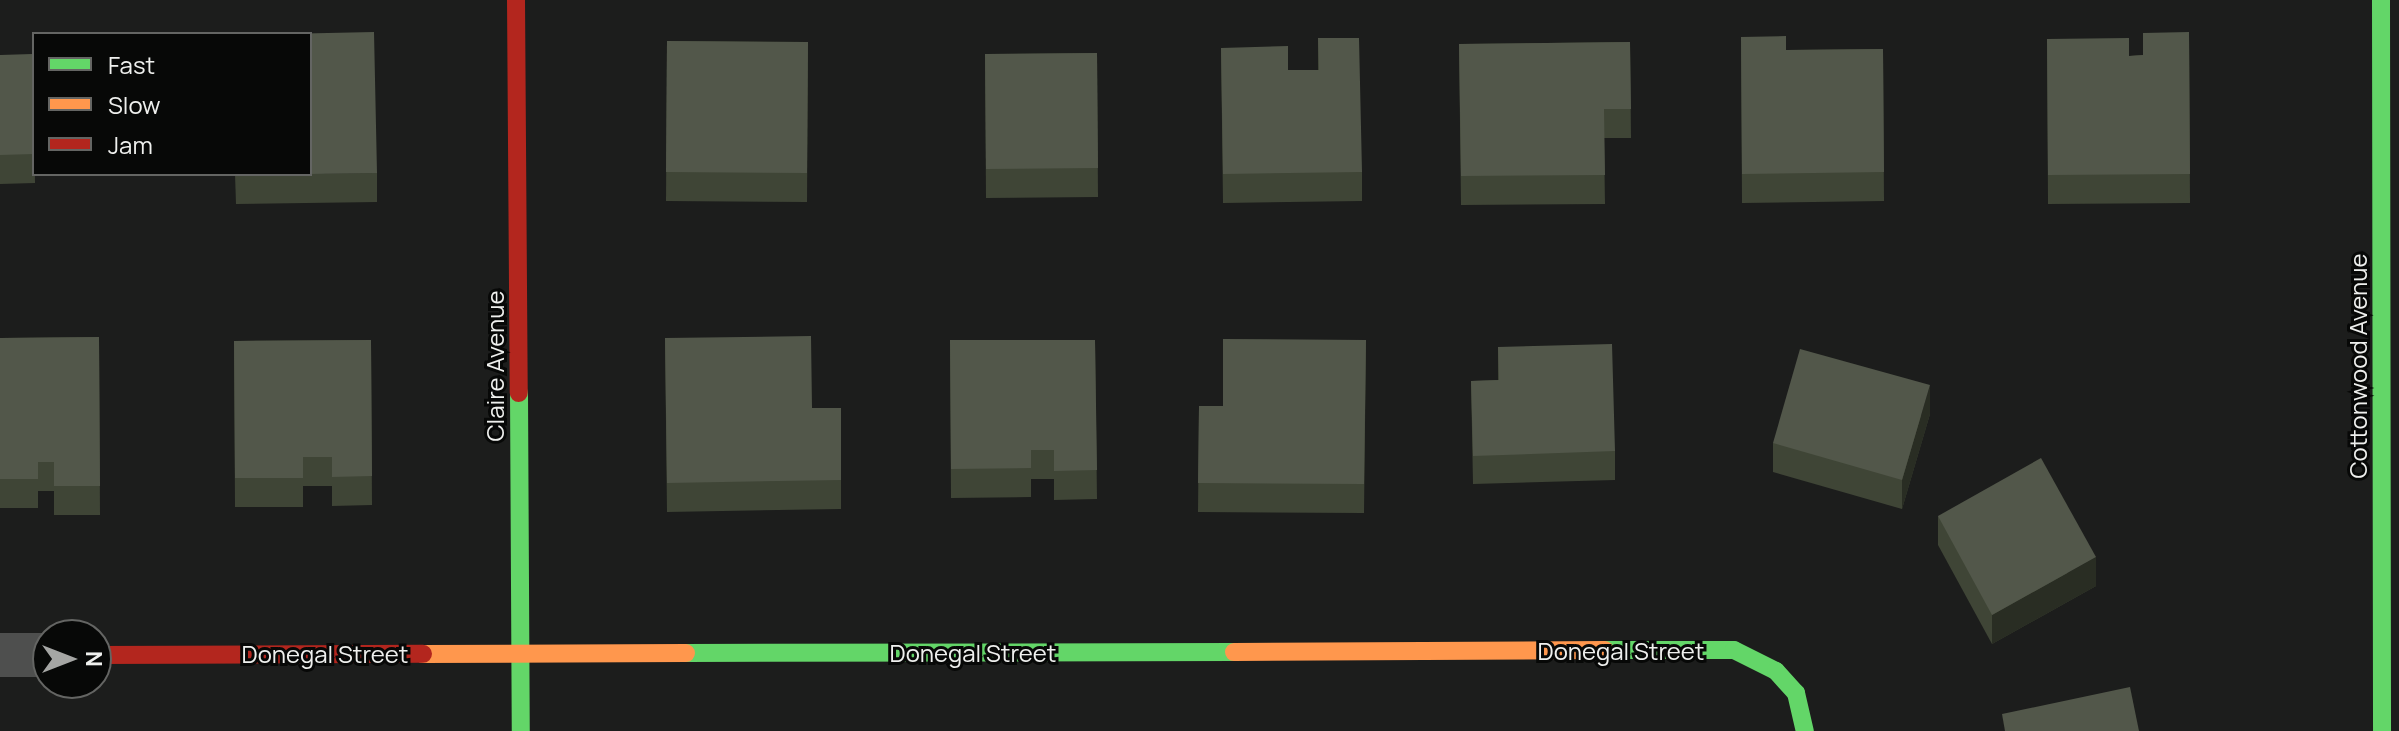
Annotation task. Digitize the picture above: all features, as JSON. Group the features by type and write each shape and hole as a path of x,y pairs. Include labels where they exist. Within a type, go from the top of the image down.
{"street":[{"name":"Claire Avenue","path":"516,0 521,731"},
{"name":"Cottonwood Avenue","path":"2381,0 2382,731"},
{"name":"Donegal Street","path":"112,655 1734,650 1776,671 1796,693 1805,731"},
{"path":"0,655 32,655"}],"building":[{"path":"374,32 377,173 312,174 312,33"},
{"path":"2189,32 2190,174 2048,175 2047,39 2129,38 2129,56 2143,55 2143,33"},
{"path":"1786,36 1786,50 1883,49 1884,172 1742,174 1741,37"},
{"path":"1318,38 1359,38 1362,172 1223,174 1221,48 1288,46 1288,70 1319,70"},
{"path":"667,41 808,42 807,173 666,172"},
{"path":"1630,42 1631,109 1604,109 1605,175 1461,176 1459,44"},
{"path":"1097,53 1098,168 986,169 985,54"},
{"path":"32,54 32,154 0,155 0,55"},
{"path":"811,336 812,408 841,408 841,480 667,483 665,338"},
{"path":"99,337 100,486 54,486 54,462 38,462 38,479 0,479 0,338"},
{"path":"1223,339 1366,340 1364,484 1198,483 1199,406 1223,406"},
{"path":"371,340 372,476 332,477 332,457 303,457 303,478 235,478 234,341"},
{"path":"950,340 1095,340 1097,470 1054,471 1054,450 1031,450 1031,468 951,469"},
{"path":"1612,344 1615,451 1473,456 1471,381 1499,380 1498,347"},
{"path":"1800,349 1930,385 1902,480 1773,443"},
{"path":"2041,458 2096,557 1992,615 1938,516"},
{"path":"2130,687 2139,731 2005,731 2002,714"}],"traffic: fast":[{"path":"2381,0 2382,731"},
{"path":"519,393 521,731"},
{"path":"1605,650 1734,650 1776,671 1796,693 1805,731"},
{"path":"686,653 1234,652"}],"traffic: slow":[{"path":"1234,652 1605,650"},
{"path":"423,654 686,653"}],"traffic: jam":[{"path":"516,0 519,393"},
{"path":"112,655 423,654"}]}
